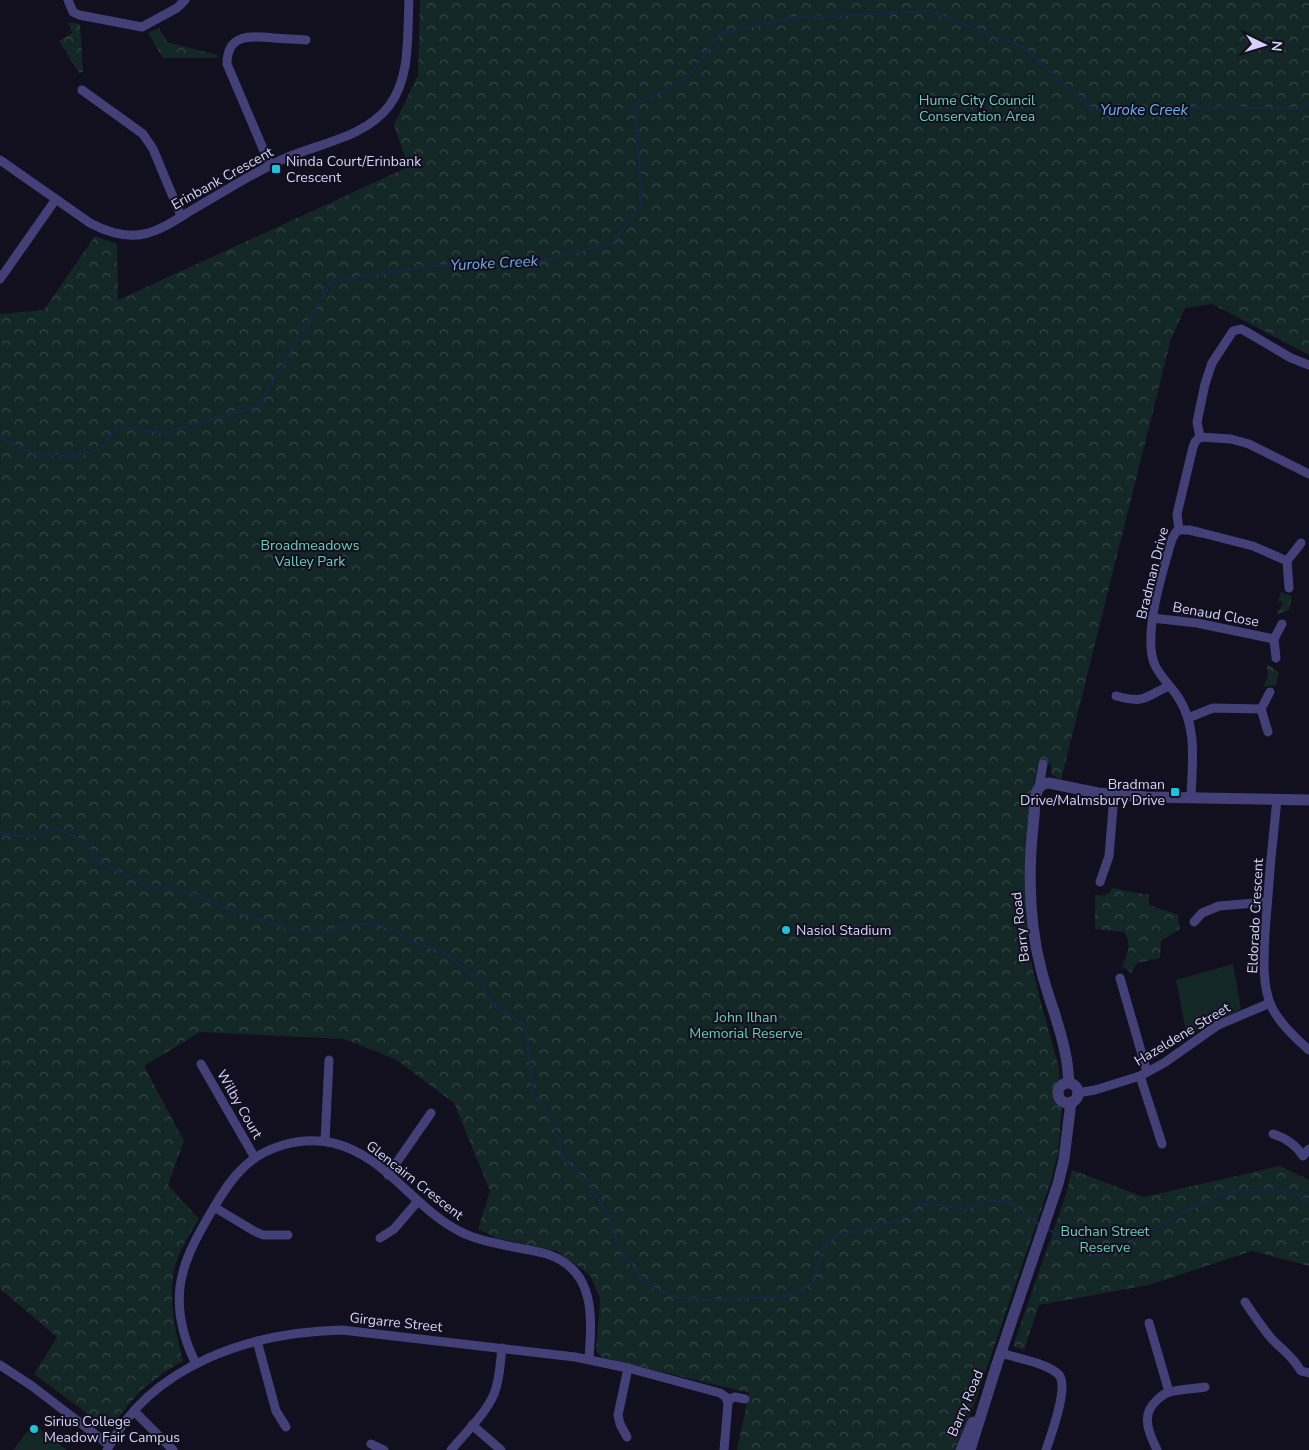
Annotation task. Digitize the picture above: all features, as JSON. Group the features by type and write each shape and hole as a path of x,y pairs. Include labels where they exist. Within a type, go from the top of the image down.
{"street":[{"path":"68,0 73,12 79,16 142,27 177,8 185,0"},
{"name":"Erinbank Crescent","path":"0,160 101,229 122,235 145,234 182,216 270,165 360,130 370,124 388,108 397,94 403,78 409,0"},
{"path":"270,165 227,64 229,51 236,41 250,37 306,40"},
{"path":"82,90 143,134 153,149 182,216"},
{"path":"0,279 56,199"},
{"name":"Bradman Drive","path":"1192,798 1192,730 1178,697 1154,661 1152,618 1172,539 1179,530 1177,514 1193,447 1200,437 1198,422 1205,384 1212,363 1229,336 1237,330 1245,331 1291,358 1309,365"},
{"path":"1200,437 1231,439 1248,444 1309,474"},
{"path":"1179,530 1189,530 1253,546 1288,561"},
{"path":"1288,588 1288,561 1301,543"},
{"name":"Benaud Close","path":"1152,618 1197,623 1274,639"},
{"name":"Benaud Close","path":"1276,658 1274,639 1282,624"},
{"path":"1116,697 1142,700 1169,686"},
{"path":"1268,732 1261,709 1270,692"},
{"path":"1188,718 1213,708 1261,709"},
{"name":"Barry Road","path":"1043,764 1036,795 1031,840 1030,892 1033,928 1040,968 1066,1056 1069,1083"},
{"path":"1039,786 1049,783 1098,794 1114,795 1309,800"},
{"path":"1100,882 1109,856 1114,795"},
{"name":"Eldorado Crescent","path":"1277,799 1267,902 1264,960 1270,1003 1284,1025 1307,1044"},
{"path":"1194,922 1202,913 1218,906 1267,902"},
{"path":"1120,978 1162,1144"},
{"name":"Hazeldene Street","path":"1074,1097 1144,1074 1218,1025 1270,1003"},
{"path":"325,1141 329,1060"},
{"name":"Wilby Court","path":"201,1064 255,1158"},
{"path":"1069,1083 1074,1086 1074,1097 1062,1101 1058,1092 1063,1085 1069,1083"},
{"name":"Barry Road","path":"970,1450 1058,1184 1074,1097"},
{"path":"388,1175 431,1113"},
{"path":"1273,1134 1297,1147 1303,1156 1309,1149"},
{"name":"Glencairn Crescent","path":"196,1364 181,1322 180,1289 183,1271 190,1252 214,1208 233,1178 255,1158 274,1148 294,1142 325,1141 343,1146 363,1155 418,1202 460,1232 483,1241 548,1254 572,1269 584,1286 590,1305 589,1359"},
{"path":"380,1238 394,1229 418,1202"},
{"path":"214,1208 254,1231 263,1234 288,1235"},
{"path":"1245,1302 1273,1340 1293,1358 1300,1371 1309,1373"},
{"path":"1149,1322 1169,1392"},
{"name":"Girgarre Street","path":"108,1447 134,1411 160,1386 196,1364 219,1353 256,1340 294,1333 342,1330 589,1359 720,1393 727,1400"},
{"path":"256,1340 276,1411 286,1427"},
{"path":"451,1450 484,1411 494,1395 502,1348"},
{"path":"1001,1353 1045,1366 1058,1375 1062,1381 1062,1392 1046,1450"},
{"path":"0,1365 32,1386 108,1447"},
{"name":"Barry Road","path":"961,1450 996,1367"},
{"path":"626,1437 618,1415 628,1368"},
{"path":"1157,1450 1147,1425 1148,1411 1158,1399 1169,1392 1205,1387"},
{"path":"724,1450 727,1400 735,1397 745,1399"},
{"path":"134,1411 173,1450"},
{"path":"472,1425 502,1450"},
{"path":"371,1444 384,1450"}],"green space":[{"name":"Broadmeadows Valley Park","path":"420,0 1309,0 1309,355 1212,304 1185,308 1171,339 1061,780 1051,774 1051,764 1038,762 1026,843 1026,905 1032,962 1059,1068 1058,1085 1055,1093 1062,1106 1058,1154 1050,1184 972,1411 954,1450 737,1450 749,1393 601,1357 596,1350 600,1299 590,1275 557,1251 496,1238 478,1229 490,1191 454,1103 395,1059 344,1039 200,1032 144,1066 184,1141 168,1185 199,1219 179,1255 172,1286 173,1311 183,1361 141,1390 112,1425 104,1426 34,1374 57,1337 0,1289 0,314 44,310 95,236 117,244 118,300 408,167 394,125 418,75"},
{"path":"68,22 80,24 83,72 79,73 59,41 72,33"},
{"path":"159,28 167,42 218,55 217,58 163,58 148,33"},
{"path":"1281,592 1292,596 1289,610 1277,614 1283,603 1278,601"},
{"path":"1267,664 1279,672 1276,685 1263,687 1268,676"},
{"path":"1112,888 1149,895 1149,905 1179,915 1180,929 1161,941 1160,958 1137,963 1131,973 1122,966 1128,949 1128,941 1124,932 1095,929 1095,895 1105,895"},
{"path":"1233,964 1241,1009 1187,1037 1176,980"},
{"name":"Buchan Street Reserve","path":"1280,1166 1309,1180 1309,1266 1252,1251 1149,1285 1039,1305 1024,1350 1013,1346 1066,1194 1072,1170 1144,1197"},
{"path":"33,1424 67,1450 13,1450"}],"waterway":[{"name":"Yuroke Creek","path":"0,437 35,454 76,456 99,450 118,426 165,433 259,406 331,282 431,266 533,263 612,243 642,204 635,105 688,77 720,34 791,18 929,11 1023,47 1093,110 1219,107 1300,109 1309,102"},
{"path":"0,833 31,837 52,829 64,831 84,842 99,862 146,885 194,894 226,908 297,931 321,933 346,925 374,923 394,930 413,942 444,952 482,983 493,1005 526,1028 533,1093 554,1126 564,1159 584,1180 608,1214 619,1249 645,1282 657,1290 676,1298 720,1300 785,1296 812,1283 823,1247 836,1236 901,1220 920,1203 966,1209 988,1200 1011,1203 1041,1226"},
{"path":"1045,1228 1097,1256 1120,1249 1178,1215 1226,1192 1267,1189 1291,1192 1309,1202"}],"place":[{"name":"Ninda Court/Erinbank Crescent","path":"276,169"},
{"name":"Bradman Drive/Malmsbury Drive","path":"1175,792"},
{"name":"Nasiol Stadium","path":"786,930"},
{"name":"Sirius College Meadow Fair Campus","path":"34,1429"}],"park label":[{"name":"Hume City Council Conservation Area","path":"977,108"},
{"name":"John Ilhan Memorial Reserve","path":"746,1026"}]}
